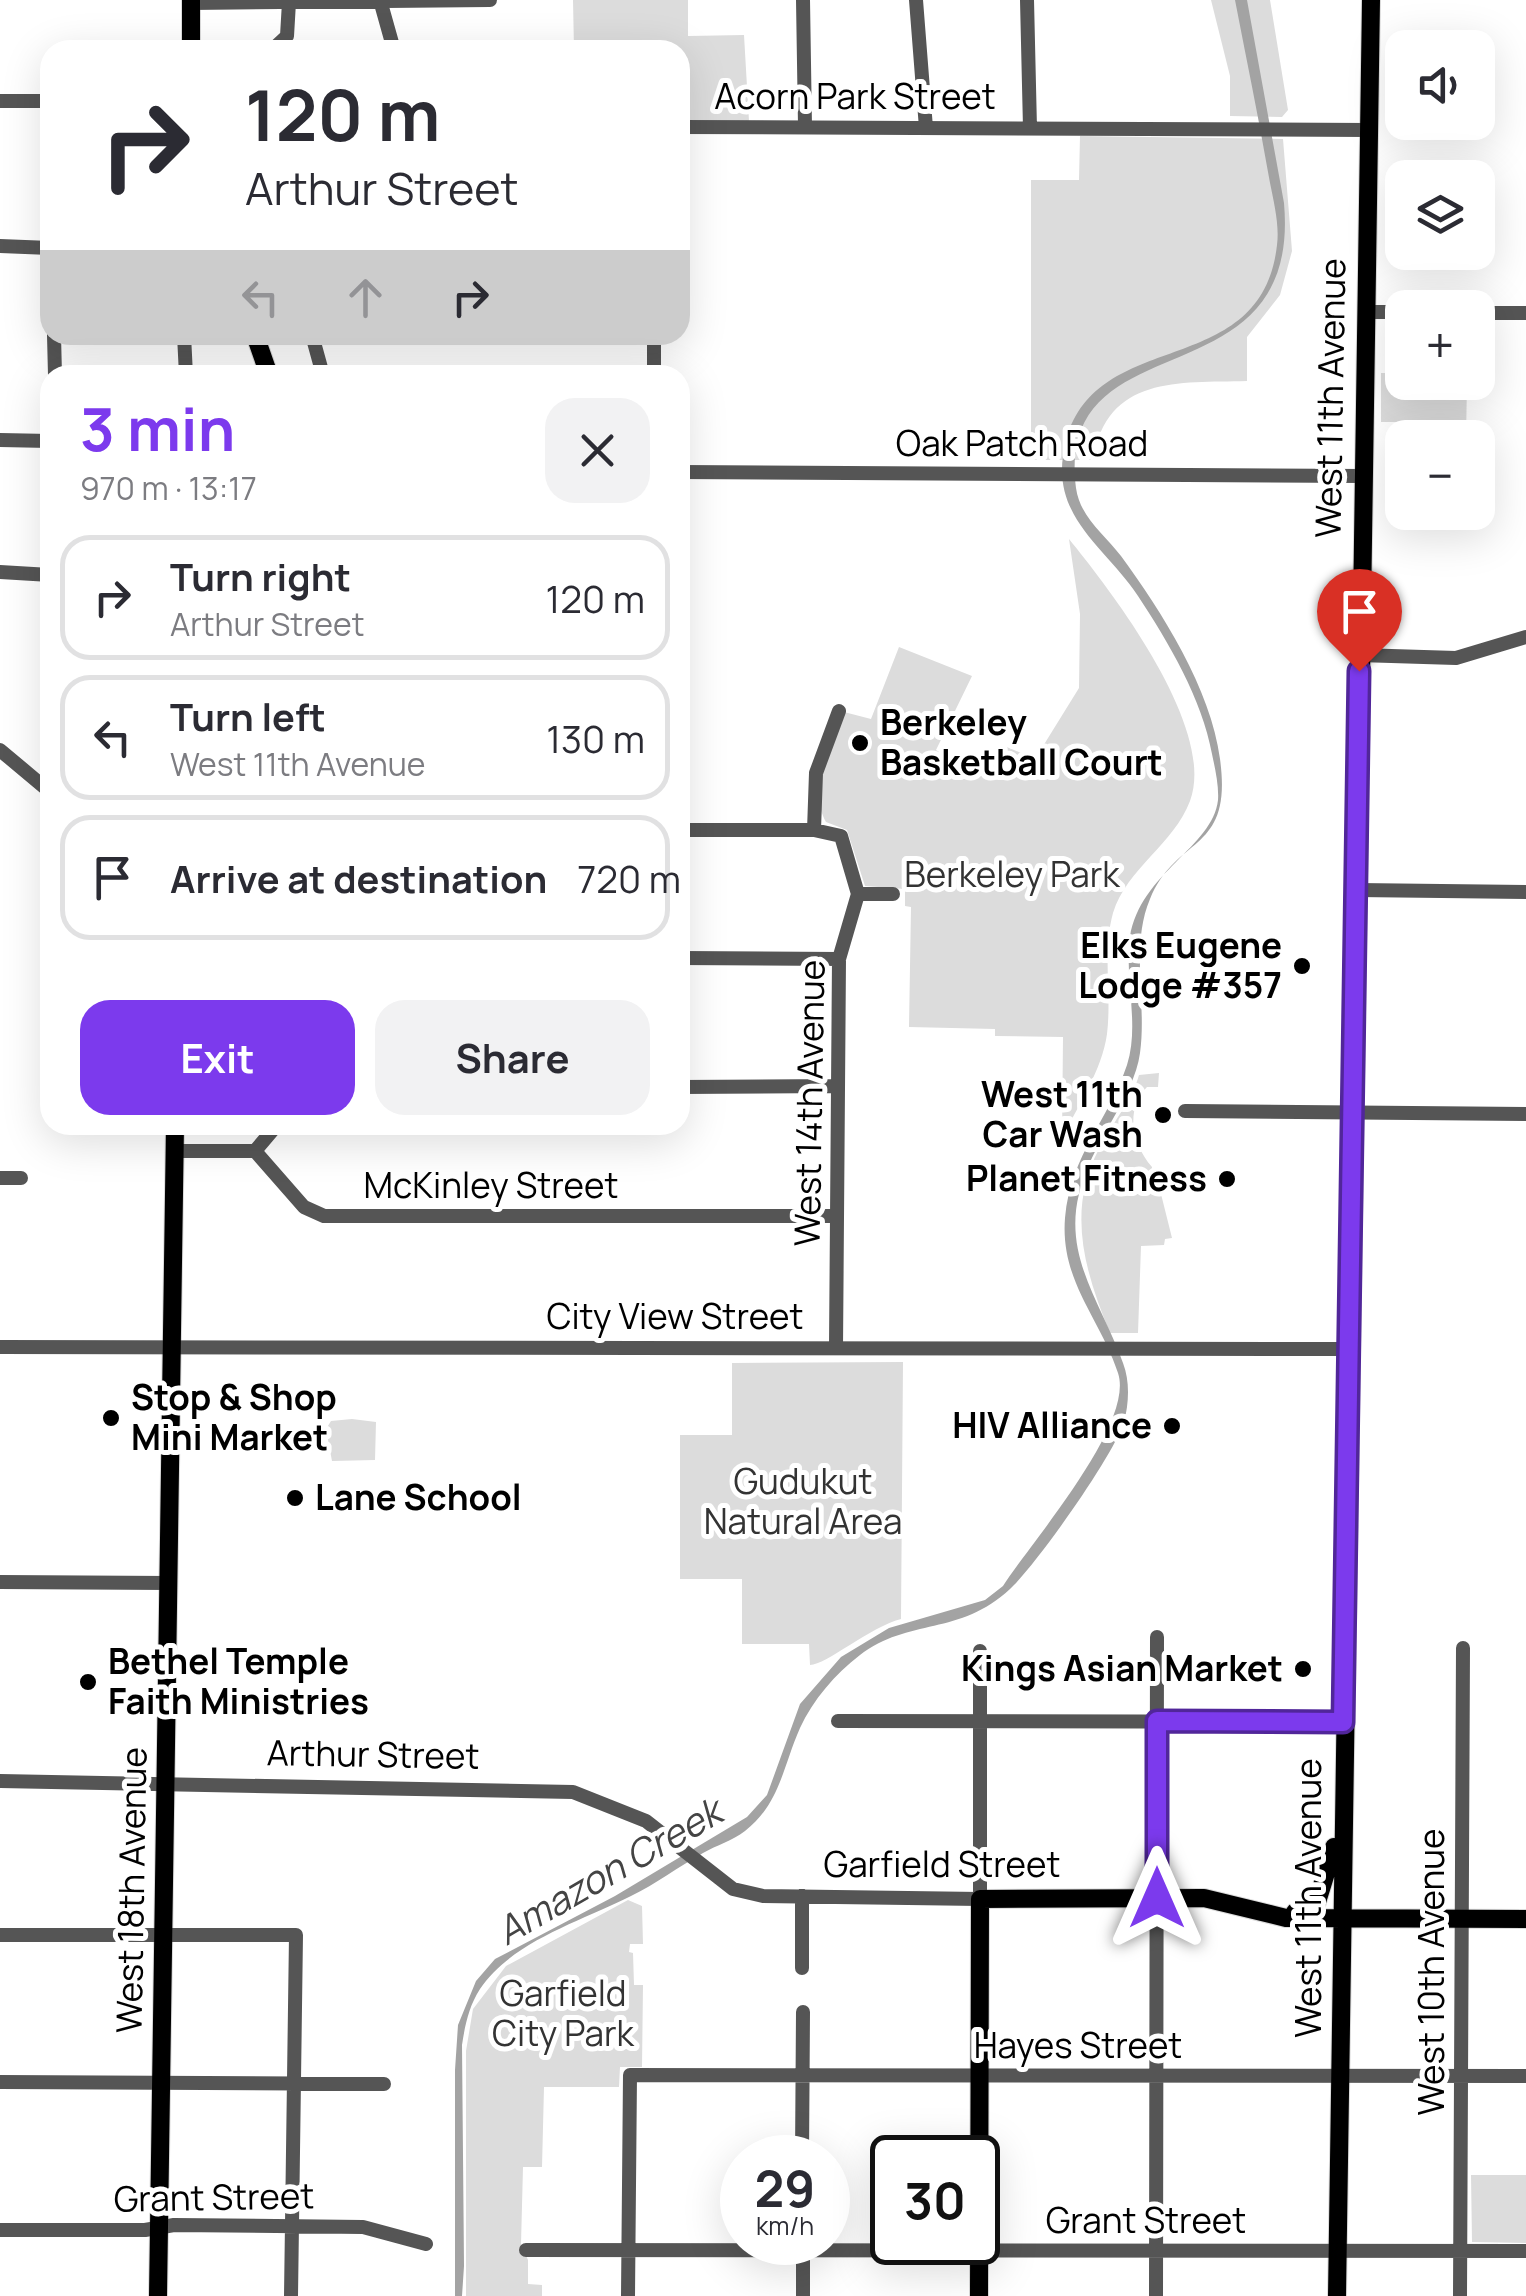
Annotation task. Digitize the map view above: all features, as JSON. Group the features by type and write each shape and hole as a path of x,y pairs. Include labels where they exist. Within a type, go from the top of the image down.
{"main road":[{"name":"West 11th Avenue","path":"1337,2296 1341,1822 1371,0"},
{"path":"191,1 191,40"},
{"name":"West 18th Avenue","path":"158,2296 175,1135"},
{"path":"1264,1913 1304,1912 1316,1904 1341,1822"},
{"path":"980,1898 980,2135"},
{"name":"Garfield Street","path":"980,1898 1219,1900 1264,1913 1342,1918 1526,1919"},
{"path":"980,2265 980,2296"}],"street":[{"path":"380,0 391,40"},
{"path":"191,1 490,0"},
{"path":"803,0 805,126"},
{"path":"916,0 926,128"},
{"name":"Acorn Park Street","path":"1027,0 1030,128"},
{"path":"283,40 288,36 289,2"},
{"path":"0,101 40,101"},
{"name":"Acorn Park Street","path":"690,126 1369,130"},
{"path":"0,246 40,248"},
{"path":"1365,312 1385,312"},
{"path":"1495,313 1526,313"},
{"path":"0,440 40,441"},
{"name":"Oak Patch Road","path":"690,472 1362,476"},
{"path":"0,572 40,574"},
{"path":"1359,655 1456,658 1492,651 1526,637"},
{"path":"814,830 816,774 838,712"},
{"path":"0,750 40,784"},
{"path":"690,830 814,830 842,836 858,894 893,894"},
{"path":"1357,890 1526,892"},
{"name":"West 14th Avenue","path":"836,1348 839,959 858,894"},
{"path":"690,958 839,959"},
{"path":"690,1087 836,1086"},
{"path":"1185,1111 1526,1114"},
{"path":"174,1151 254,1151 268,1135"},
{"name":"McKinley Street","path":"254,1151 304,1208 324,1216 836,1216"},
{"path":"0,1178 21,1178"},
{"name":"City View Street","path":"0,1346 1351,1349"},
{"path":"0,1582 170,1583"},
{"path":"1156,2296 1158,1636"},
{"name":"West 10th Avenue","path":"1460,2296 1463,1648"},
{"path":"980,1651 980,1898"},
{"path":"838,1721 1343,1722"},
{"name":"Arthur Street","path":"0,1781 573,1792 607,1802 660,1831 718,1878"},
{"name":"Garfield Street","path":"718,1878 733,1889 763,1896 980,1898"},
{"path":"802,1896 802,1968"},
{"path":"0,1935 296,1935 291,2296"},
{"path":"802,2135 803,2012"},
{"name":"Hayes Street","path":"628,2252 630,2076 1526,2076"},
{"path":"0,2082 384,2084"},
{"name":"Grant Street","path":"0,2230 368,2228 426,2244"},
{"name":"Grant Street","path":"526,2250 720,2249"},
{"path":"628,2252 628,2296"},
{"name":"Grant Street","path":"1000,2252 1526,2252"},
{"path":"803,2265 803,2296"}],"green space":[{"path":"573,0 688,0 688,36 744,35 749,121 690,121 690,40 574,40"},
{"path":"1211,0 1270,0 1288,110 1282,117 1230,116 1230,76"},
{"path":"1080,136 1283,139 1292,251 1280,295 1247,337 1247,381 1196,382 1149,389 1113,412 1101,432 1093,460 1031,460 1031,180 1079,180"},
{"path":"1381,373 1385,373 1385,400 1467,400 1466,420 1381,422"},
{"name":"Berkeley Park","path":"1069,539 1156,662 1189,737 1194,771 1190,801 1183,816 1129,883 1113,913 1108,943 1107,1034 1089,1087 1062,1138 1063,1037 995,1036 995,1029 909,1027 911,907 905,906 905,889 865,886 847,830 826,822 819,795 823,766 844,712 871,719 899,647 972,676 936,750 978,774 1007,747 1035,759 1079,688 1080,614"},
{"path":"1159,1073 1158,1087 1147,1087 1133,1117 1140,1149 1152,1167 1152,1183 1158,1182 1172,1238 1165,1239 1164,1245 1141,1246 1138,1333 1110,1333 1087,1264 1081,1218 1083,1195 1099,1149 1139,1075"},
{"name":"Gudukut Natural Area","path":"903,1362 901,1619 810,1665 809,1644 742,1644 742,1579 680,1579 680,1435 732,1435 732,1363"},
{"path":"331,1421 376,1422 375,1460 332,1461 326,1429"},
{"name":"Garfield City Park","path":"628,1900 642,1906 643,1944 630,1944 629,1952 633,1953 634,1985 643,1985 642,2067 620,2067 619,2087 544,2087 542,2167 523,2167 521,2244 528,2260 528,2284 542,2285 542,2296 466,2296 466,2051 473,2009 506,1966"},
{"path":"1471,2175 1526,2175 1526,2243 1472,2242"}],"shaded area":[{"path":"1235,0 1247,0 1284,203 1279,266 1256,309 1220,337 1137,376 1102,399 1079,435 1076,488 1082,508 1121,556 1168,626 1196,679 1215,732 1222,790 1218,812 1211,828 1181,857 1204,832 1218,800 1207,733 1183,672 1161,633 1126,579 1075,516 1062,478 1063,456 1077,414 1103,386 1135,367 1208,339 1240,319 1264,290 1277,245 1277,227"},
{"path":"1161,878 1150,899 1141,936 1140,1053 1129,1087 1092,1157 1075,1217 1076,1239 1087,1281 1127,1377 1127,1407 1117,1438 1073,1509 1010,1589 972,1614 878,1643 833,1679 805,1718 773,1797 745,1831 640,1891 529,1945 494,1972 480,1989 468,2016 462,2045 464,2266 462,2296 455,2296 458,2025 476,1981 495,1959 615,1896 747,1817 767,1795 800,1704 841,1657 889,1628 985,1600 1003,1586 1097,1451 1119,1395 1118,1373 1075,1280 1065,1240 1065,1218 1082,1156 1127,1065 1132,1034 1130,937 1147,895"}],"place":[{"name":"Berkeley Basketball Court","path":"860,743"},
{"name":"Elks Eugene Lodge #357","path":"1302,966"},
{"name":"West 11th Car Wash","path":"1163,1115"},
{"name":"Planet Fitness","path":"1227,1179"},
{"name":"Stop & Shop Mini Market","path":"111,1418"},
{"name":"HIV Alliance","path":"1172,1426"},
{"name":"Lane School","path":"295,1498"},
{"name":"Kings Asian Market","path":"1303,1669"},
{"name":"Bethel Temple Faith Ministries","path":"88,1682"}],"route":[{"path":"1157,1898 1157,1721 1343,1722 1359,671"}],"water label":[{"name":"Amazon Creek","path":"609,1872"}]}
